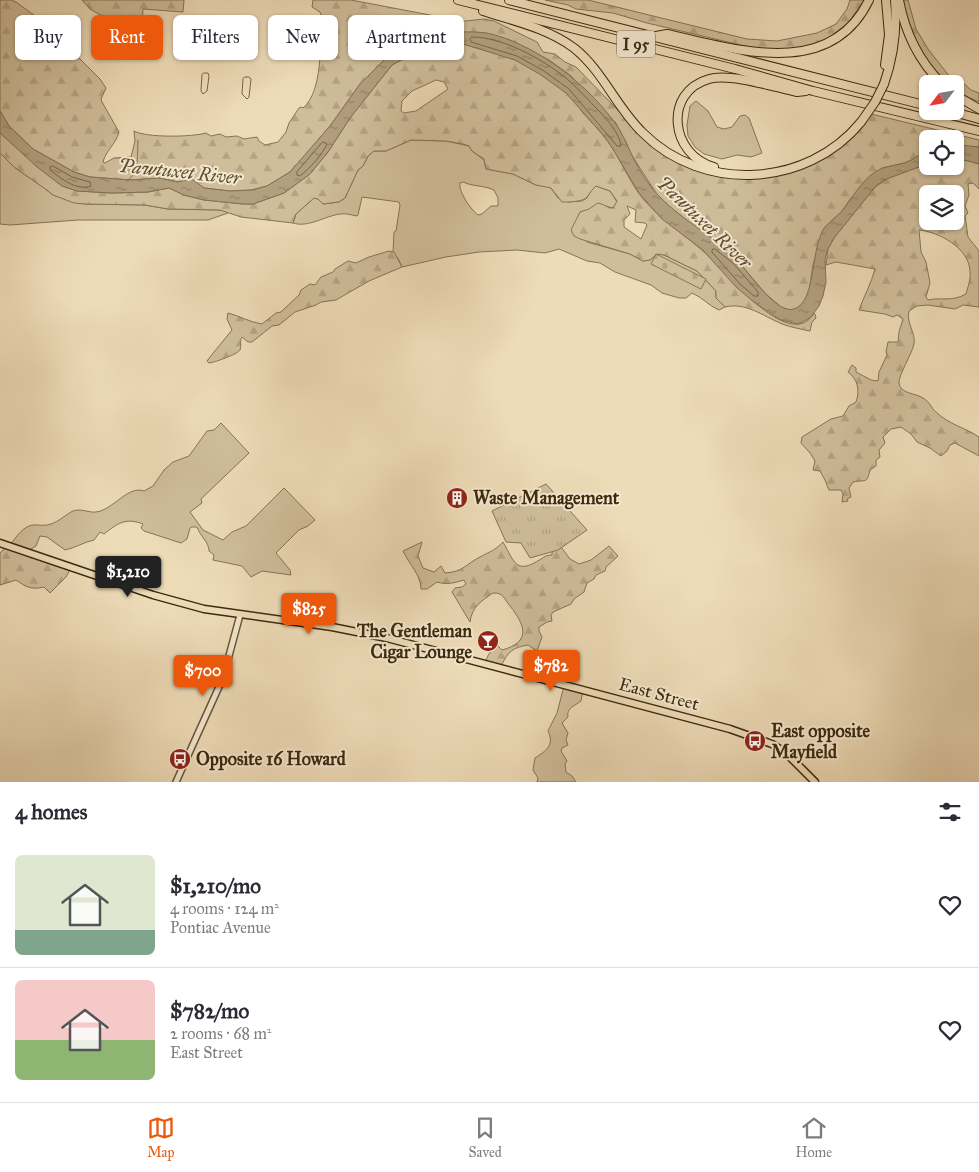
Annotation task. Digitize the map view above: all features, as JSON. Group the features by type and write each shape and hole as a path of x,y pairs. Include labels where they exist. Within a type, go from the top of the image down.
{"highway":[{"path":"450,0 541,29 562,40 595,69 629,117 647,137 676,158 707,170 752,176 777,173 799,166 832,149 848,135 882,83 894,47 896,29 895,0"},
{"name":"I 95","path":"458,0 735,69 813,91 979,131"},
{"name":"I 95","path":"509,0 919,104"},
{"path":"652,36 667,34 757,53 780,54 796,52 817,47 839,35 858,18 869,0"},
{"path":"882,83 888,49 889,28 886,0"},
{"path":"899,0 905,28 911,41 926,66 934,75"},
{"path":"813,91 797,92 725,77 708,79 693,88 682,103 678,117 680,137 691,154 703,163 734,170 759,170 790,164 810,156 836,140 859,120"},
{"path":"964,100 979,109"},
{"path":"964,115 979,119"}],"main road":[{"name":"East Street","path":"0,543 152,595 204,609 332,627 387,638 730,729 772,744 786,753 815,782"}],"street":[{"path":"176,782 225,674 240,615"}],"green space":[{"path":"0,0 16,2 34,15 15,15 15,60 81,60 100,79 106,88 101,99 119,132 104,158 103,162 105,163 114,158 131,157 135,141 134,131 159,136 206,133 211,136 220,134 226,137 237,136 244,139 257,137 265,145 278,142 286,132 289,123 299,108 303,108 309,100 317,79 319,60 338,60 338,15 321,15 320,12 312,7 313,0 351,0 430,15 348,15 348,60 384,60 360,84 330,126 290,172 267,186 252,190 230,191 204,188 190,179 178,182 159,178 131,180 90,177 74,172 33,149 9,126 0,111"},
{"path":"82,0 184,0 183,12 143,9 143,15 100,15 90,9"},
{"path":"545,0 588,0 747,39 777,41 817,33 836,24 847,9 850,0 864,0 848,23 824,41 814,46 777,51 749,47 613,13 576,9 568,5"},
{"path":"899,0 908,0 916,29 928,49 948,75 936,75 919,54"},
{"path":"484,19 494,21 537,42 543,52 555,54 565,62 576,67 646,139 725,177 778,175 828,154 867,113 938,130 919,130 919,156 905,163 882,168 851,198 840,214 832,220 817,252 809,292 804,303 796,309 790,310 781,307 765,293 737,260 670,207 656,193 631,154 616,123 570,75 549,60 510,40 486,33 464,32 464,21"},
{"path":"464,44 507,57 538,72 566,93 604,136 636,189 651,208 704,252 756,304 773,316 789,323 803,323 814,313 816,318 812,322 810,331 782,324 740,306 725,307 716,298 716,291 697,271 664,255 657,254 650,260 643,261 630,254 574,236 571,230 580,212 598,203 613,208 617,201 610,191 596,186 584,199 574,202 562,202 551,188 536,185 513,174 486,169 484,159 472,151 469,146 463,144 446,141 411,140 386,151 374,151 358,170 345,198 339,202 323,204 314,198 296,214 293,223 241,217 220,210 74,203 53,195 14,167 0,153 0,133 62,186 77,191 112,193 148,192 169,188 184,195 204,200 253,204 284,193 310,174 328,152 350,118 392,65 401,60 464,60","holes":["436,80 444,82 448,89 416,111 404,113 401,111 402,101 412,91","627,206 636,210 635,222 647,225 641,239 624,227 624,220 630,214"]},
{"path":"964,84 971,90 979,93 979,102 964,95"},
{"path":"696,101 708,111 717,127 724,129 732,127 740,116 745,115 749,118 762,153 751,157 737,155 722,159 704,154 695,147 688,136 687,125 690,106"},
{"path":"964,136 979,140 979,147 964,146"},
{"path":"411,140 446,141 469,146 472,151 484,160 486,169 513,174 536,185 547,186 551,188 558,198 568,202 582,201 587,198 596,186 610,191 617,202 613,208 605,206 580,212 578,218 587,242 630,254 643,261 650,260 657,254 664,255 697,271 716,291 716,298 725,307 719,310 692,293 686,298 679,298 662,293 651,285 615,272 600,263 587,261 559,249 545,253 517,250 479,252 402,267 393,252 399,202 362,197 357,216 342,214 311,223 293,223 296,214 314,198 323,204 339,202 345,198 358,170 363,166 368,156 374,151 386,151","holes":["460,183 494,190 498,198 498,206 491,206 482,214 478,215 475,213 461,191"]},
{"path":"0,153 14,167 53,195 85,204 145,205 168,209 220,210 227,211 228,213 208,220 78,220 10,225 0,224"},
{"path":"964,160 979,164 979,189 973,183 968,184 969,195 965,206 968,213 965,216 968,237 979,251 979,307 963,305 955,309 928,305 917,306 909,311 908,316 914,336 914,344 899,383 902,389 920,396 946,420 979,437 979,456 955,443 950,445 941,456 917,442 911,434 901,427 891,429 883,437 885,443 879,450 880,457 876,460 876,466 870,470 866,480 853,482 849,488 851,497 847,499 848,501 842,502 843,494 841,490 829,490 820,471 813,470 815,461 801,443 802,437 831,419 843,416 849,406 856,402 857,386 854,378 848,372 852,365 856,368 856,372 871,380 878,381 879,372 887,355 888,342 898,342 903,319 897,315 893,317 859,310 875,269 836,262 826,265 828,249 834,238 875,187 890,177 919,167 919,175 964,175","holes":["919,230 927,231 952,243 964,255 970,274 966,294 952,299 928,300 926,297 930,283 926,262 921,252"]},
{"path":"389,251 394,252 402,267 369,281 336,300 321,302 295,312 279,325 272,326 252,342 248,342 242,337 241,348 238,352 215,362 209,363 207,361 232,330 227,319 228,313 262,324 276,313 281,312 299,295 301,290 310,284 315,285 321,277 333,272 348,261 356,263"},
{"path":"656,254 706,279 701,289 651,264"},
{"path":"221,423 249,453 201,499 202,503 190,512 203,530 223,540 232,532 246,526 284,488 315,520 299,530 276,553 290,570 291,575 262,571 251,577 242,566 213,560 214,555 209,551 208,545 197,527 190,528 187,539 181,543 144,531 141,528 143,524 126,521 104,534 100,532 94,540 65,550 47,537 40,536 36,546 26,552 10,546 20,532 32,525 51,524 76,510 96,512 108,507 132,491 144,491 153,486 164,470 173,462 189,456 207,431 214,430"},
{"path":"546,484 587,530 558,550 530,558 521,543 506,542 492,511"},
{"path":"422,542 418,556 423,568 434,572 441,566 445,573 460,569 495,549 503,542 514,561 521,566 533,564 547,555 552,555 552,552 561,547 570,559 579,564 591,560 609,546 618,556 606,567 605,571 596,575 594,579 587,583 584,592 574,599 571,604 553,612 551,615 552,621 539,627 542,637 537,651 528,645 517,648 508,655 500,668 485,663 495,648 498,646 502,650 512,647 522,638 522,626 515,613 501,595 493,593 475,608 470,622 452,592 455,588 466,584 464,580 451,583 437,582 427,589 421,589 417,574 403,551"},
{"path":"7,546 71,568 66,577 50,593 44,587 29,587 16,580 0,585 0,553"},
{"path":"564,686 583,691 581,701 568,711 568,717 562,723 568,733 566,740 568,745 562,748 561,751 567,761 565,764 566,772 576,782 537,782 538,778 533,770 535,758 546,750 550,744 548,731 557,713"}],"water":[{"path":"464,32 495,35 512,41 546,59 577,82 604,109 617,126 639,169 657,194 676,212 720,244 739,262 772,300 787,309 794,309 801,304 806,296 820,236 825,227 841,212 865,180 878,170 907,162 919,155 919,167 884,180 875,187 834,238 825,259 826,282 823,296 819,306 810,318 798,324 781,320 755,303 737,288 703,250 662,219 639,193 604,136 566,93 541,75 515,60 464,44"},
{"path":"384,60 401,60 392,65 350,118 328,152 310,174 284,193 253,204 204,200 184,195 169,188 148,192 112,193 77,191 62,186 37,167 0,133 0,111 9,126 33,149 74,172 90,177 131,180 159,178 178,182 190,179 204,188 230,191 252,190 267,186 290,172 330,126 360,84"},
{"path":"964,145 979,147 979,164 964,160"}],"waterway":[{"name":"Pawtuxet River","path":"127,181 136,168 138,140"}],"place":[{"name":"Waste Management","path":"457,498"},
{"name":"The Gentleman Cigar Lounge","path":"488,641"},
{"name":"East opposite Mayfield","path":"755,741"},
{"name":"Opposite 16 Howard","path":"180,759"}]}
